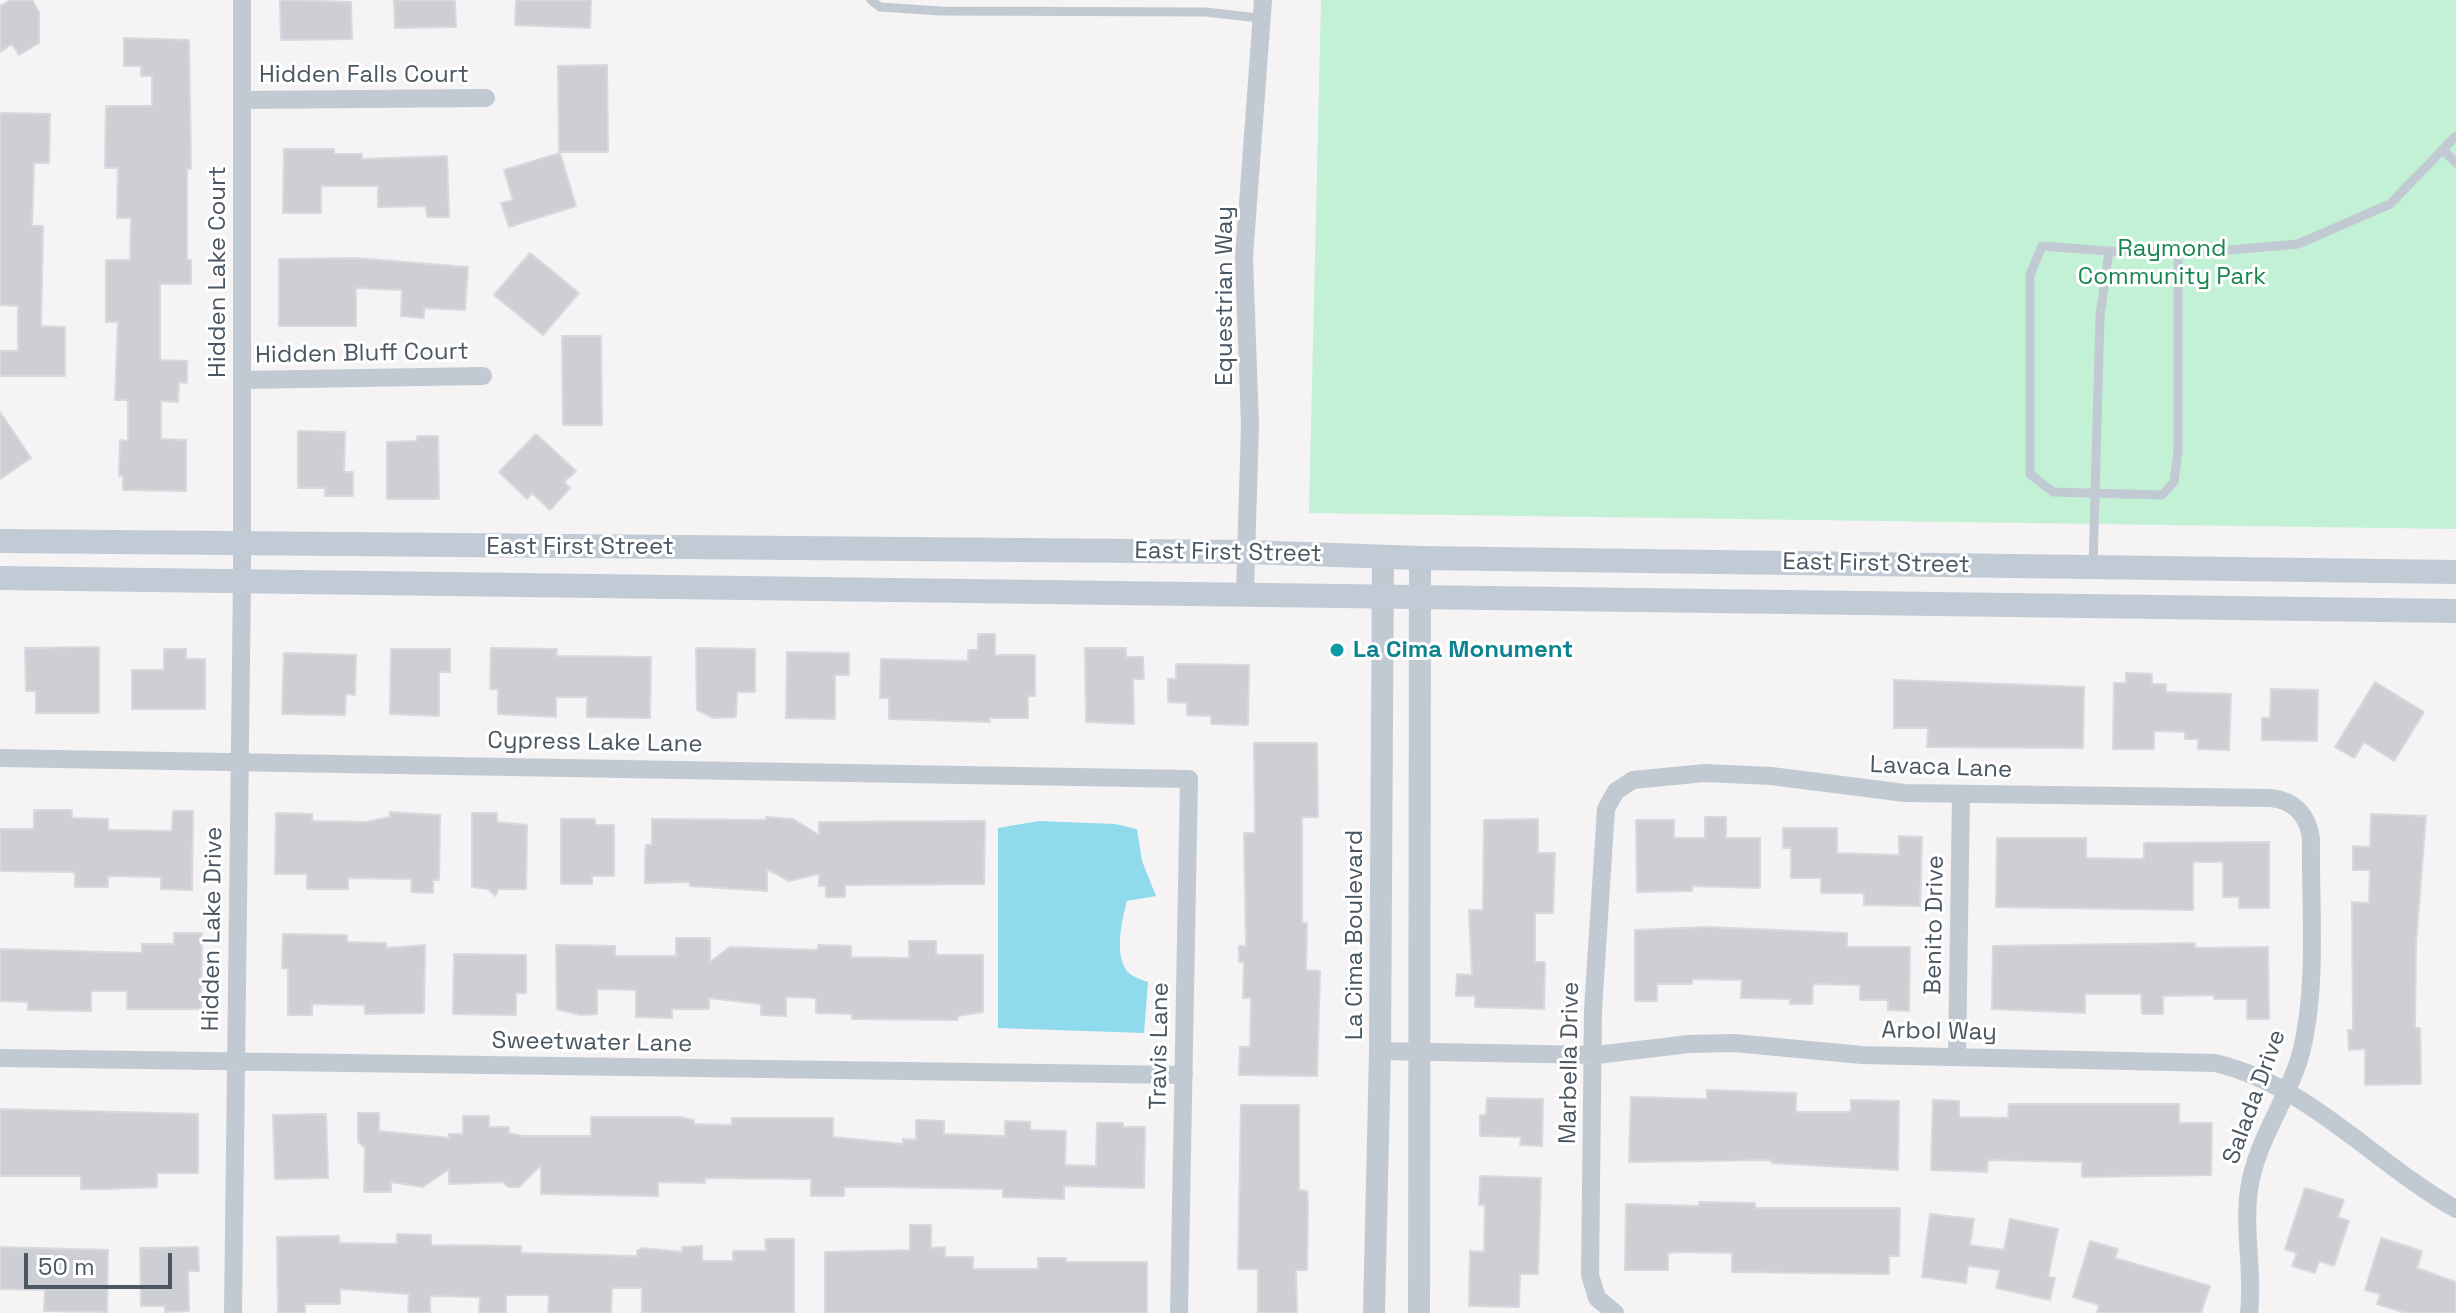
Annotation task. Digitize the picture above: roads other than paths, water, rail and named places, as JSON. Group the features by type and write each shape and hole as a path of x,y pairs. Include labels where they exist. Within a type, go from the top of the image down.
{"main road":[{"name":"East First Street","path":"0,541 1248,552 1420,558 2456,572"},
{"name":"East First Street","path":"0,578 1245,592 1422,598 2456,611"}],"street":[{"name":"Hidden Lake Court","path":"242,0 242,545"},
{"name":"Equestrian Way","path":"1245,592 1250,425 1244,257 1261,9"},
{"name":"Hidden Falls Court","path":"242,100 486,98"},
{"name":"Hidden Bluff Court","path":"242,380 483,376"},
{"name":"Hidden Lake Drive","path":"233,1313 242,545"},
{"name":"La Cima Boulevard","path":"1374,1313 1380,1051 1383,557"},
{"path":"1419,1313 1420,558"},
{"name":"Cypress Lake Lane","path":"0,758 1189,779"},
{"name":"Lavaca Lane","path":"1605,816 1611,796 1627,782 1673,775 1760,775 1882,792 2270,798 2295,806"},
{"name":"Travis Lane","path":"1179,1313 1189,779"},
{"name":"Benito Drive","path":"1957,1057 1961,794"},
{"name":"Salada Drive","path":"2249,1313 2249,1191 2259,1149 2287,1090 2302,1046 2308,999 2311,839 2307,821 2295,806"},
{"name":"Marbella Drive","path":"1605,816 1593,1055 1590,1281 1610,1310"},
{"name":"Arbol Way","path":"1380,1051 1593,1055 1723,1043 1862,1055 2195,1061 2234,1068 2287,1090 2428,1193 2456,1209"},
{"name":"Sweetwater Lane","path":"0,1058 1184,1075"}],"lane":[{"path":"871,0 880,7 941,11 1205,12 1261,9"},
{"path":"2178,253 2178,452 2174,482 2162,495 2053,492 2030,474 2030,275 2042,246 2178,253 2298,244 2390,204 2456,136"},
{"path":"2443,150 2456,163"},
{"path":"2093,567 2100,316 2109,251"}],"water":[{"path":"1039,821 1115,824 1137,829 1142,861 1156,896 1127,901 1120,948 1121,958 1129,973 1148,982 1144,1033 998,1028 998,828"}],"place":[{"name":"La Cima Monument","path":"1337,650"}],"park label":[{"name":"Raymond Community Park","path":"2172,263"}]}
